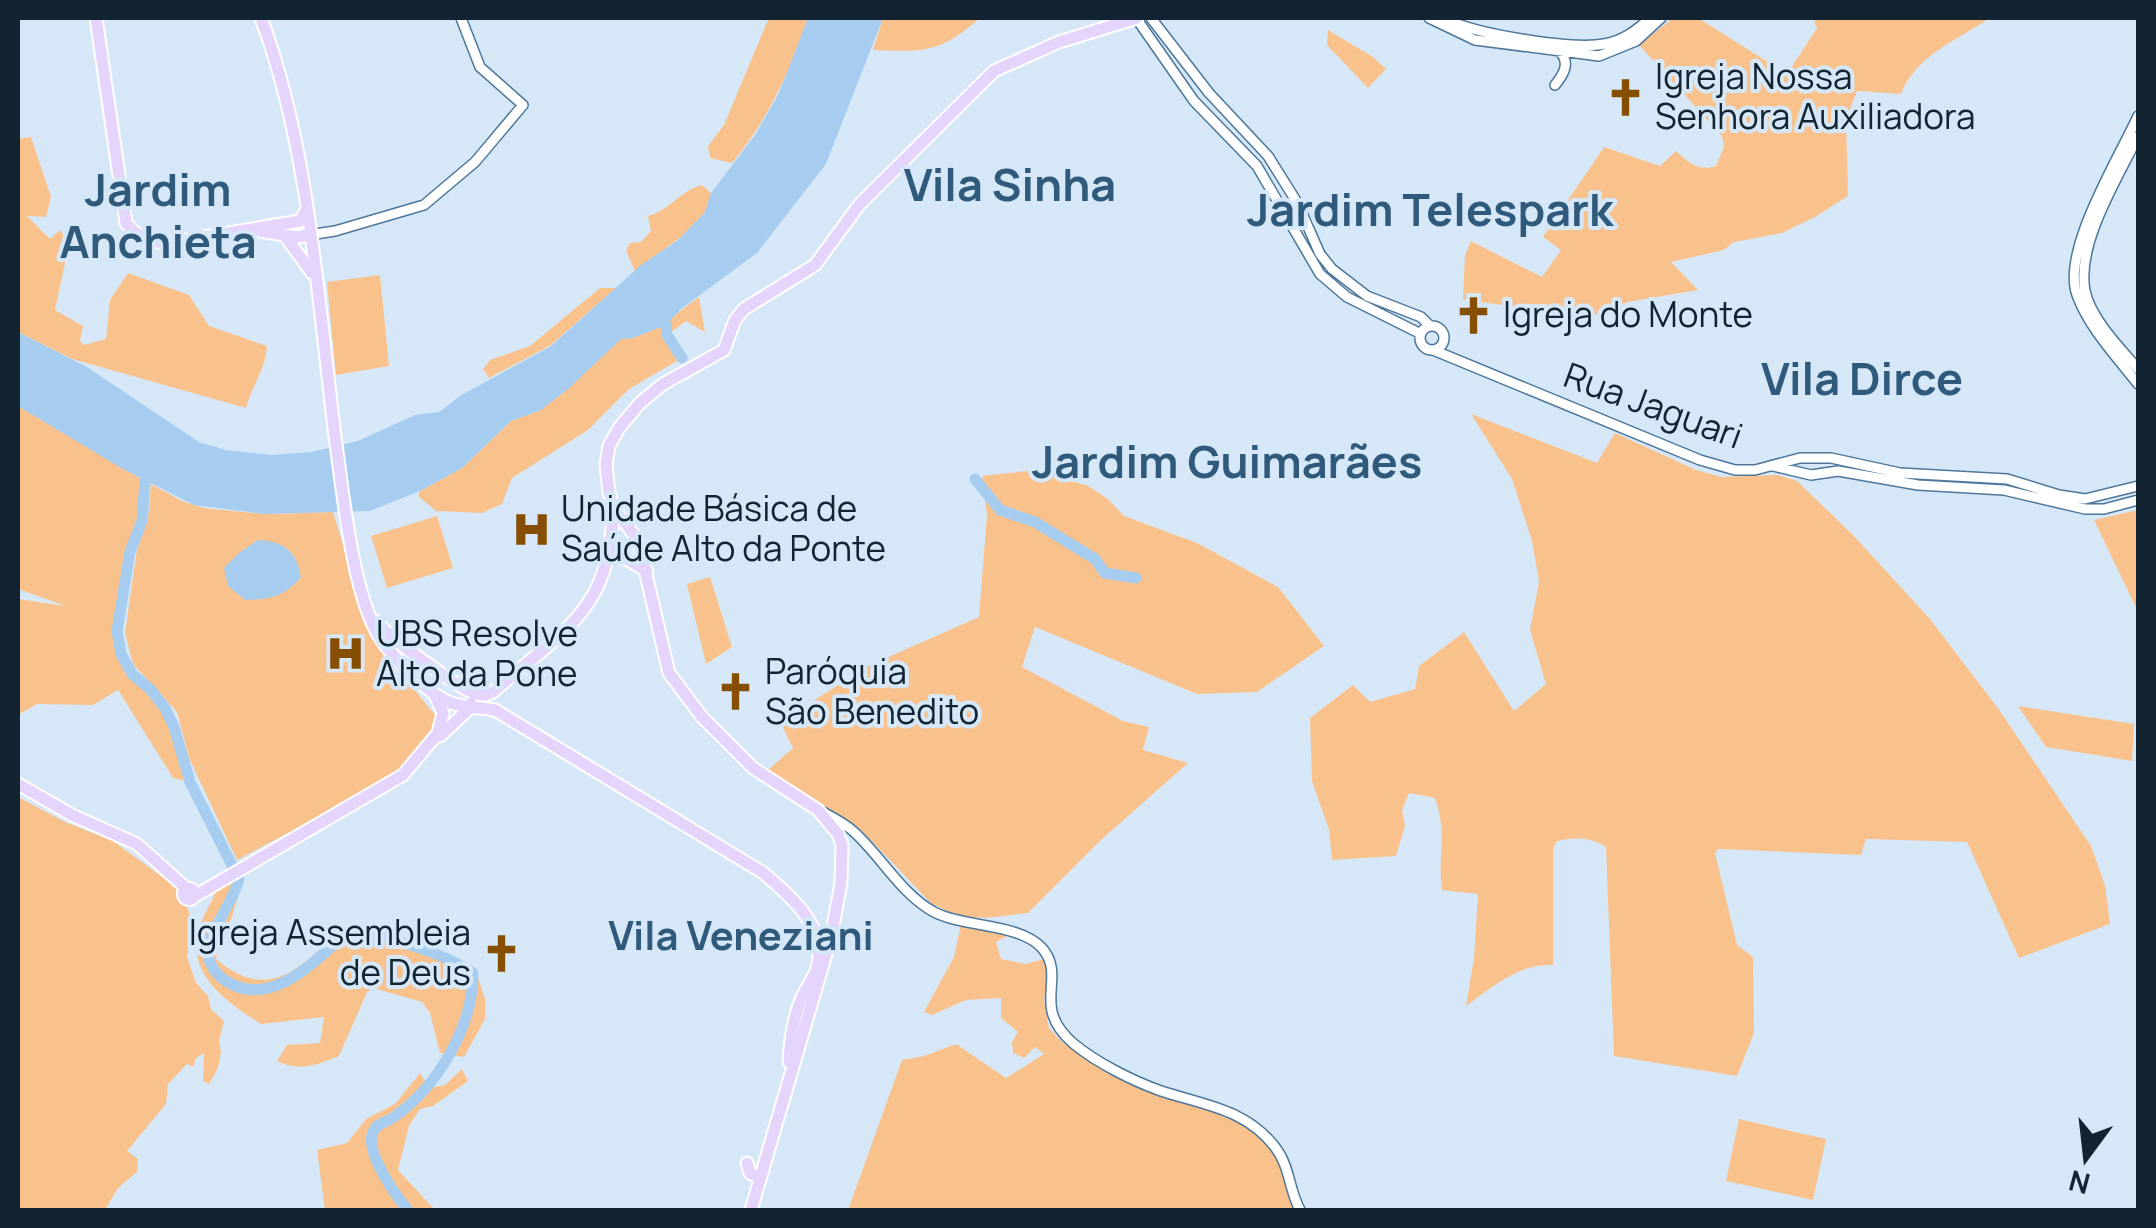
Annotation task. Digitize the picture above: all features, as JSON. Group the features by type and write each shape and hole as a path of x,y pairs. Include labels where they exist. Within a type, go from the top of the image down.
{"main road":[{"path":"96,18 126,224 135,234 150,242 168,243 300,221 306,209"},
{"path":"261,18 285,87 314,258 350,537 367,610 390,652 432,690 449,702 496,710"},
{"path":"367,610 396,641 468,690 484,695 493,692 580,616 600,586 609,556 613,507 606,466 609,446 640,403 663,384 724,350 735,320 744,309 814,265 859,205 994,70 1059,42 1136,18"},
{"path":"256,230 284,236 309,235"},
{"path":"284,236 315,278"},
{"path":"613,507 638,540 670,673 680,689 754,768 818,810 832,824 842,845 839,906 751,1210"},
{"path":"609,556 626,559 647,571"},
{"path":"433,742 442,713 432,690 437,677 450,677"},
{"path":"468,690 470,707"},
{"path":"493,692 490,701 496,710 675,819 781,888 800,906 814,934 818,962 797,1010 789,1074"},
{"path":"18,784 137,844 170,874 197,889 403,775 470,707"},
{"path":"814,934 831,937"},
{"path":"747,1163 750,1172 760,1178"}],"street":[{"path":"309,235 334,232 424,205 476,162 523,105 480,67 460,18"},
{"path":"1136,18 1194,101 1257,166 1312,262 1334,288 1421,334"},
{"path":"1151,18 1208,93 1268,156 1298,204 1320,254 1367,296 1422,317 1438,328 1444,337 1438,347 1421,342 1421,334 1430,326"},
{"path":"1428,18 1474,40 1600,50 1636,40 1661,18"},
{"path":"1444,18 1492,35 1600,50 1650,18"},
{"path":"1556,85 1566,67 1564,56 1557,49"},
{"path":"2138,116 2080,239 2074,266 2076,292 2084,310 2138,384"},
{"path":"2138,136 2088,242 2084,267 2090,304 2138,369"},
{"path":"1284,211 1292,212 1298,204"},
{"path":"1294,230 1307,225"},
{"path":"314,258 320,241 334,232"},
{"name":"Rua Jaguari","path":"1438,347 1460,362 1700,460 1735,470 1812,457 1831,458 1900,473 2007,479 2048,498"},
{"path":"1811,475 1808,468 1812,457"},
{"path":"1831,458 1832,472"},
{"name":"Rua Jaguari","path":"1772,465 1811,475 1832,472 2048,498"},
{"path":"2048,498 2085,499 2138,486"},
{"path":"2048,498 2104,510 2138,500"},
{"path":"818,810 851,828 916,900 932,911 960,923 1030,938 1042,949 1052,970 1049,1000 1054,1022 1076,1045 1136,1080 1226,1109 1255,1126 1284,1162 1300,1210"},
{"path":"842,845 860,838"}],"shaded area":[{"path":"808,18 786,76 757,130 732,163 710,158 708,146 724,125 768,20"},
{"path":"883,18 980,18 954,38 931,48 873,50"},
{"path":"1673,18 1698,18 1787,74 1817,28 1813,18 1990,18 1927,59 1901,94 1857,91 1846,120 1848,196 1782,233 1734,242 1724,250 1671,262 1698,290 1628,302 1593,316 1463,300 1465,255 1471,241 1542,277 1561,250 1543,237 1604,147 1660,166 1676,151 1699,167 1716,166 1724,147 1722,136 1639,45"},
{"path":"1328,30 1386,69 1368,88 1327,45"},
{"path":"31,137 51,197 46,217 27,216 50,239 60,230 69,244 55,310 83,326 80,341 84,345 106,339 110,300 128,273 189,295 209,326 267,346 246,408 72,359 18,332 18,139"},
{"path":"702,185 711,193 701,217 635,271 626,251 630,243 641,242 651,231 648,216"},
{"path":"380,275 389,366 336,375 327,282"},
{"path":"600,288 616,288 551,345 489,378 483,369 490,360 530,346"},
{"path":"699,297 705,332 686,321 667,335 682,358 629,389 588,430 512,478 502,504 482,513 436,511 418,496 420,491 462,468 511,421 541,410 621,339 654,329"},
{"path":"18,406 145,481 142,521 130,552 117,631 121,654 132,674 165,708 190,782 173,778 118,690 93,705 37,704 18,715 18,599 66,606 18,589"},
{"path":"1471,414 1597,463 1615,433 1696,470 1722,477 1778,475 1797,481 1930,619 2000,711 2091,846 2105,885 2110,924 2019,958 1967,842 1866,839 1861,855 1718,849 1715,853 1737,945 1753,957 1754,1033 1737,1076 1614,1056 1606,847 1570,839 1557,841 1553,849 1553,965 1518,972 1466,1006 1478,894 1442,890 1442,834 1435,798 1409,793 1402,810 1405,826 1396,856 1332,860 1329,830 1312,781 1310,718 1353,685 1370,702 1415,689 1419,666 1464,632 1514,711 1546,684 1530,630 1539,582 1532,541 1512,479"},
{"path":"1035,470 1088,486 1124,516 1197,543 1278,587 1324,646 1257,692 1197,694 1035,627 1022,667 1123,721 1149,727 1143,750 1188,763 1101,840 1028,913 986,918 957,916 931,903 859,828 768,770 793,748 780,722 868,666 979,617 987,515 982,476"},
{"path":"151,484 204,508 264,514 333,512 371,637 436,716 430,740 401,773 237,860 189,758 177,712 133,664 125,633 137,549 148,519"},
{"path":"2138,510 2138,612 2094,520"},
{"path":"437,516 453,568 387,588 371,536"},
{"path":"710,577 732,647 706,664 687,584"},
{"path":"2018,706 2134,724 2132,761 2046,747"},
{"path":"18,797 113,841 183,892 191,920 187,957 211,1009 224,1021 218,1068 209,1084 203,1081 204,1053 196,1058 193,1067 187,1064 168,1084 166,1104 127,1151 138,1159 137,1172 118,1188 105,1210 18,1210"},
{"path":"228,882 241,886 216,959 236,973 272,979 288,973 350,922 464,962 478,977 485,999 485,1019 464,1057 440,1053 430,1013 422,1002 373,988 367,992 339,1056 300,1067 277,1061 287,1045 320,1043 324,1017 261,1024 212,986 198,960 196,945 201,923 218,886"},
{"path":"961,924 1013,933 996,942 1001,959 1025,964 1044,959 1048,972 1044,1000 1049,1028 1063,1043 1151,1092 1232,1114 1265,1140 1279,1162 1294,1210 848,1210 902,1060 956,1044 1006,1078 1044,1054 1035,1047 1024,1058 1013,1053 1012,1042 1018,1032 1001,1018 1001,998 966,1000 932,1015 924,1012 954,957"},
{"path":"462,1069 468,1081 433,1106 420,1109 409,1126 398,1170 435,1210 325,1210 317,1150 347,1143 366,1119 395,1104 420,1073 429,1088 445,1085"},
{"path":"1739,1119 1826,1139 1813,1200 1726,1181"}],"water":[{"path":"808,18 883,18 826,164 757,253 681,309 666,325 621,339 541,410 511,421 462,468 420,491 370,511 264,514 194,505 121,468 18,406 18,332 87,367 199,442 226,450 272,455 311,452 358,441 415,415 439,412 460,396 551,346 641,265 678,240 705,212 711,193 755,135 779,93"},
{"path":"258,540 287,549 296,560 301,577 276,596 245,600 228,586 224,568"}],"waterway":[{"path":"655,318 666,325 667,335 682,358"},
{"path":"146,468 142,521 130,552 117,631 121,654 132,674 165,708 190,782 239,879 209,942 212,967 226,981 243,989 277,985 310,965 352,928 431,952 473,973 467,1014 450,1054 425,1089 373,1131 378,1164 408,1210"},
{"path":"975,479 1000,510 1035,522 1095,559 1105,573 1136,578"}],"place":[{"name":"Igreja Nossa Senhora Auxiliadora","path":"1625,97"},
{"name":"Igreja do Monte","path":"1473,315"},
{"name":"Unidade Básica de Saúde Alto da Ponte","path":"531,529"},
{"name":"UBS Resolve Alto da Pone","path":"346,654"},
{"name":"Paróquia São Benedito","path":"735,692"},
{"name":"Igreja Assembleia de Deus","path":"501,953"}],"district":[{"name":"Vila Sinha","path":"1010,185"},
{"name":"Jardim Telespark","path":"1430,210"},
{"name":"Jardim Anchieta","path":"158,216"},
{"name":"Vila Dirce","path":"1862,379"},
{"name":"Jardim Guimarães","path":"1227,462"},
{"name":"Vila Veneziani","path":"741,936"}]}
